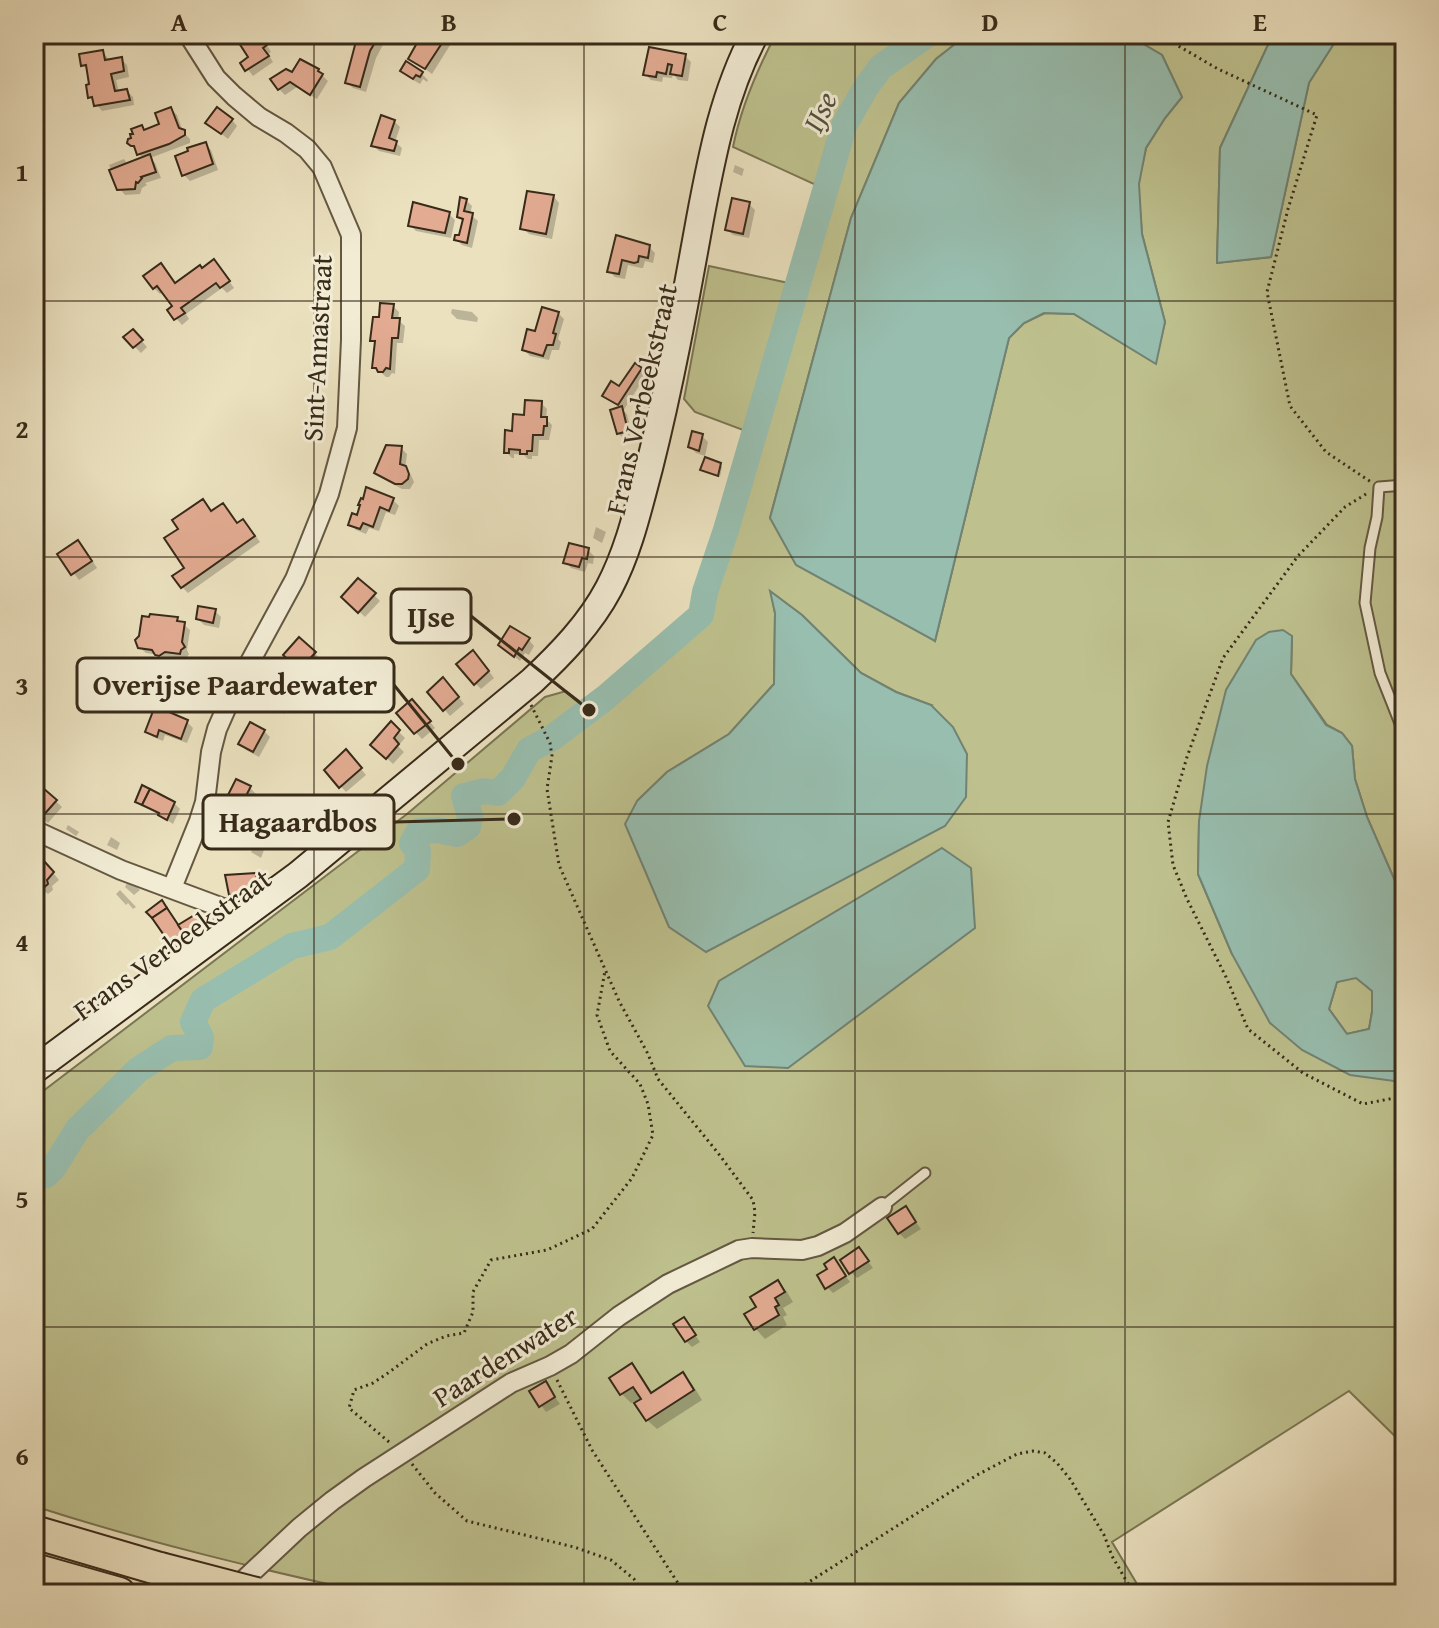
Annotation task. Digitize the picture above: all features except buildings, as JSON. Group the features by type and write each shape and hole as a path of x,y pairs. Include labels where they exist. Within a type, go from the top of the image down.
{"highway":[{"path":"34,1532 256,1594"},
{"path":"34,1570 119,1594"}],"main road":[{"name":"Frans Verbeekstraat","path":"34,1070 298,875 532,681 578,633 609,588 632,532 667,395 717,132 735,76 755,34"}],"street":[{"name":"Sint-Annastraat","path":"172,888 202,812 217,729 295,579 329,494 347,428 351,340 351,235 322,167 307,149 234,96 216,78 188,34"},
{"path":"34,830 121,870 231,911 241,918"},
{"name":"Paardenwater","path":"228,1594 332,1501 511,1383 571,1354 619,1316 668,1284 739,1250 788,1251 818,1246 845,1233 882,1207"}],"lane":[{"path":"1405,485 1379,487 1365,603 1380,673 1405,736"},
{"path":"882,1207 925,1173"}],"path":[{"path":"1158,34 1218,69 1317,115 1267,292 1290,406 1326,452 1379,487 1345,507 1298,556 1223,658 1187,757 1168,822 1173,865 1248,1029 1303,1073 1363,1104 1405,1096"},
{"path":"529,701 550,743 552,756 547,789 559,865 605,971 658,1079 753,1200 752,1248"},
{"path":"605,971 597,1015 610,1051 640,1084 648,1104 653,1135 632,1178 592,1229 547,1250 491,1260 473,1292 473,1312 464,1333 427,1344 380,1378 354,1390 349,1408 403,1453 435,1493 467,1521 574,1547 611,1560 634,1579 644,1594"},
{"path":"550,1366 592,1450 685,1594"},
{"path":"790,1594 977,1475 1017,1454 1033,1451 1045,1453 1070,1479 1104,1535 1134,1594"}],"green space":[{"path":"776,34 968,34 936,59 899,103 851,218 770,518 935,641 1009,338 1024,323 1045,313 1074,314 1155,363 1165,322 1142,234 1138,184 1146,148 1182,97 1162,55 1126,34 1276,34 1220,148 1217,263 1271,257 1309,82 1340,34 1405,34 1405,904 1367,817 1355,779 1352,746 1342,733 1327,725 1291,674 1292,636 1199,821 1198,874 1232,954 1394,1081 1405,1077 1405,1446 1349,1391 1112,1542 1143,1594 372,1594 202,1554 34,1506 34,1098 407,814 545,697 566,691 590,709 701,615 705,592 754,434 695,412 684,399 709,266 798,285 825,189 733,147 745,103","holes":["771,592 802,615 861,673 896,692 931,705 637,801 667,772 729,734 774,684 775,613"]},
{"path":"1356,977 1372,991 1372,1012 1369,1029 1347,1034 1329,1009 1337,982"}],"shaded area":[{"path":"968,34 1126,34 1162,55 1182,97 1146,148 1139,184 1142,234 1165,322 1156,364 1074,314 1044,313 1024,323 1009,338 935,641 796,565 770,518 851,218 899,103 936,59"},
{"path":"1276,34 1340,34 1309,83 1271,257 1217,263 1220,148"},
{"path":"770,591 802,615 861,673 896,692 931,705 953,727 967,754 966,797 945,826 706,952 669,927 625,824 637,801 667,772 729,734 774,684 775,613"},
{"path":"1283,630 1292,636 1291,674 1326,725 1342,733 1352,746 1355,779 1367,817 1405,904 1405,1077 1394,1081 1350,1075 1302,1050 1270,1023 1232,954 1198,874 1199,821 1207,766 1226,690 1256,640 1269,632","holes":["1356,978 1372,991 1369,1029 1347,1034 1329,1009 1337,982"]},
{"path":"942,848 971,868 975,928 788,1068 745,1066 708,1006 719,981"}],"waterway":[{"name":"IJse","path":"34,1170 46,1175 77,1130 138,1070 172,1048 200,1047 201,1037 193,1022 203,1000 292,946 330,937 417,869 418,851 412,843 419,831 438,830 457,834 468,827 470,816 464,796 484,791 498,793 513,778 529,750 552,738 605,698 701,615 705,592 726,530 844,126 881,67 928,34"}],"place":[{"name":"IJse","path":"589,710"},
{"name":"Overijse Paardewater","path":"458,764"},
{"name":"Hagaardbos","path":"514,819"}]}
